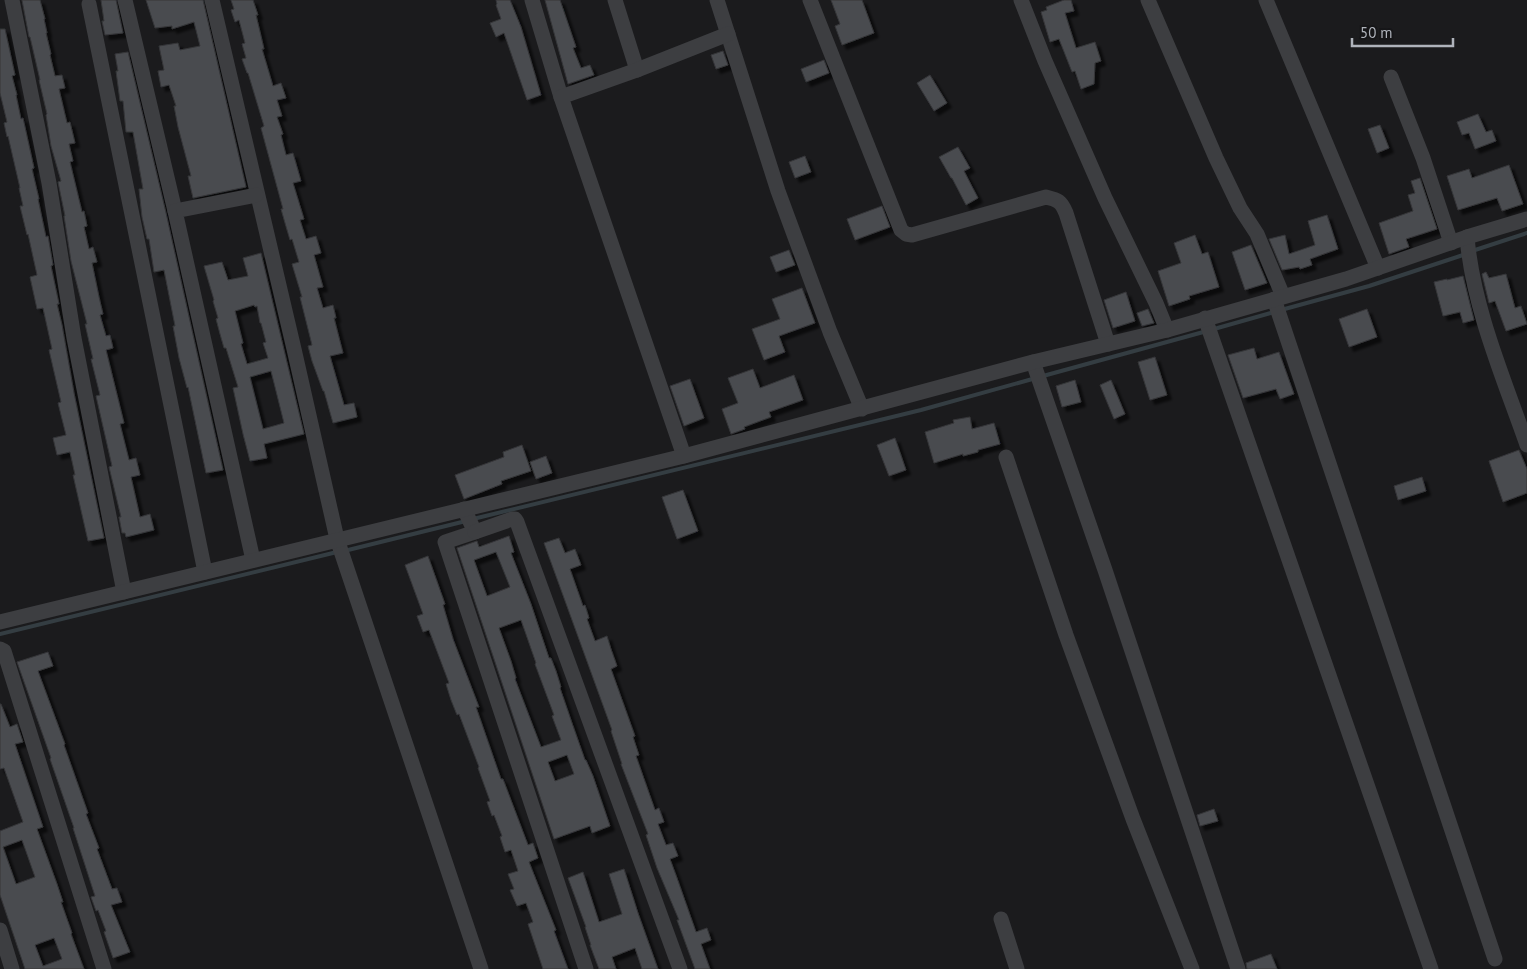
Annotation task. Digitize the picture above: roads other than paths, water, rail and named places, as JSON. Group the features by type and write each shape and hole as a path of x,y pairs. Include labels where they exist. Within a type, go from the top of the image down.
{"street":[{"path":"12,0 50,183 74,338 124,592"},
{"path":"125,0 176,211 253,560"},
{"path":"212,0 337,539 481,969"},
{"path":"532,0 561,98 684,456"},
{"path":"615,0 637,70"},
{"path":"717,0 778,191 830,332 862,409"},
{"path":"810,0 901,230 906,234 912,235 1046,197 1058,200 1066,213 1108,344"},
{"path":"1021,0 1045,61 1101,190 1156,303 1167,330"},
{"path":"1148,0 1216,158 1240,208 1257,234 1278,303 1495,959"},
{"path":"1266,0 1378,268"},
{"path":"89,4 205,572"},
{"path":"561,98 728,34"},
{"path":"1391,77 1423,158 1451,243"},
{"path":"176,211 256,195"},
{"path":"586,969 445,542 470,520 684,456 862,409 1036,370 1108,344 1167,330 1205,318 1278,303 1451,243 1468,240 1527,219"},
{"path":"1468,240 1474,282 1489,334 1527,445"},
{"path":"1205,318 1431,969"},
{"path":"1036,370 1238,969"},
{"path":"1006,457 1066,635 1133,819 1192,969"},
{"path":"0,622 337,539 470,520 516,519 680,969"},
{"path":"0,649 4,651 104,969"},
{"path":"1001,919 1017,969"},
{"path":"0,930 12,969"}],"waterway":[{"path":"1472,251 1527,233"},
{"path":"1281,310 1369,286 1466,254"},
{"path":"1214,329 1274,312"},
{"path":"1043,376 1207,331"},
{"path":"473,519 921,410 1036,378"},
{"path":"344,551 466,521"},
{"path":"0,634 337,552"}]}
